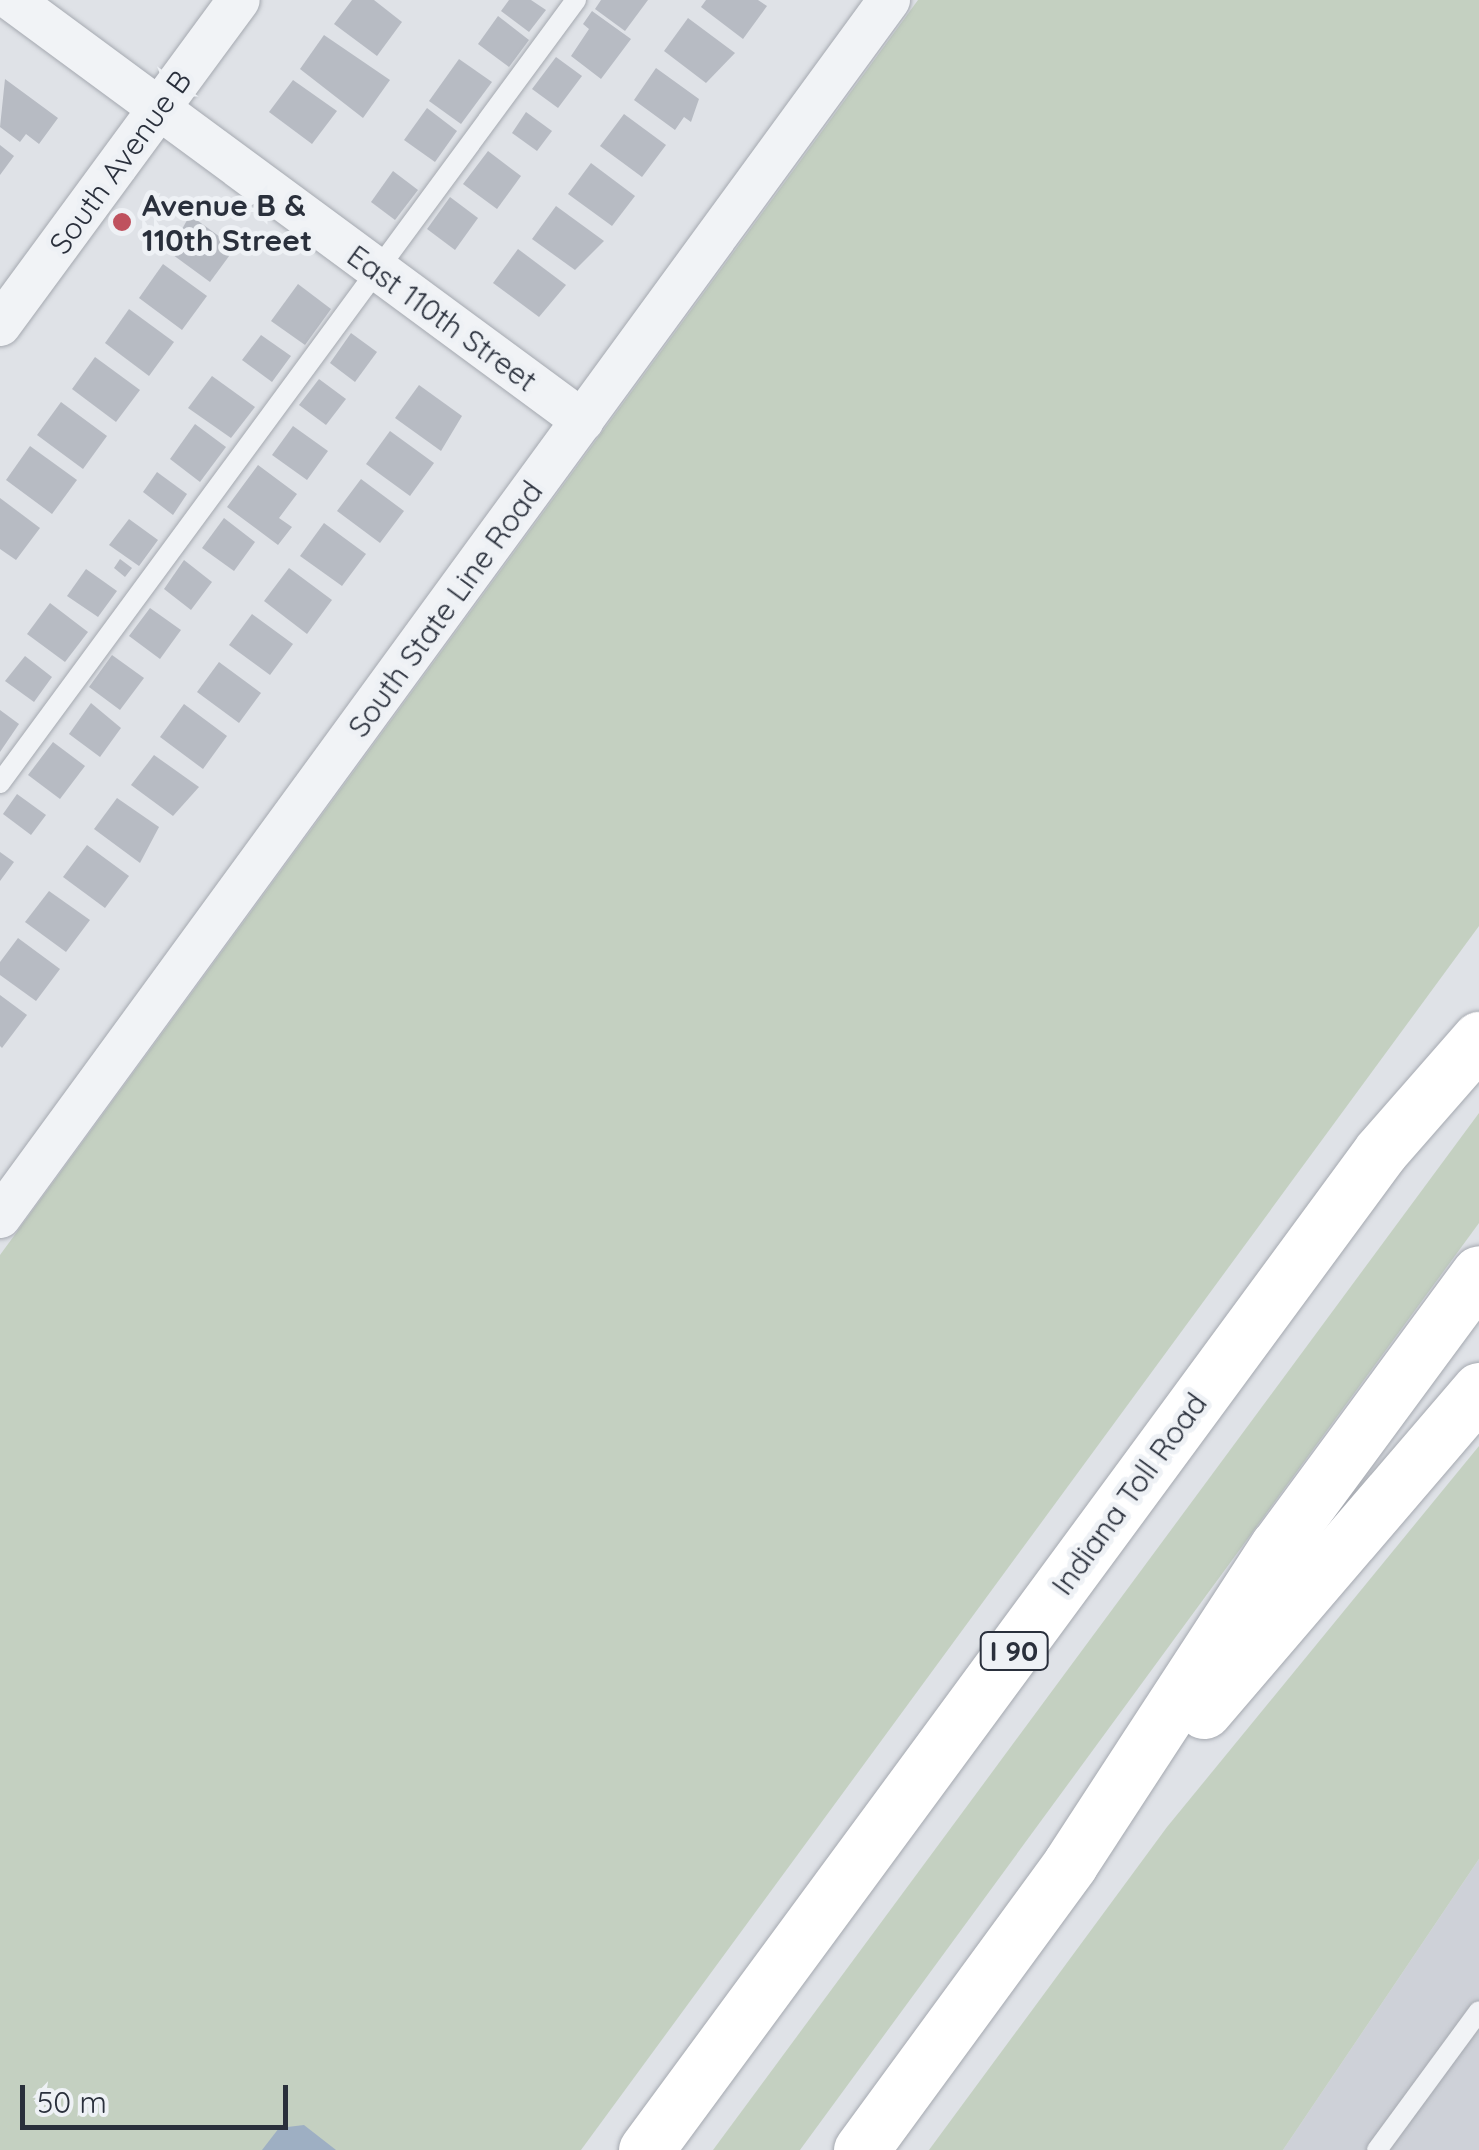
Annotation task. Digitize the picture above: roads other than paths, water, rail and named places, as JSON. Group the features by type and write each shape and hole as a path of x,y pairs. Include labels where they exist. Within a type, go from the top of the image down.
{"highway":[{"path":"1381,1152 1479,996"},
{"name":"Indiana Toll Road","path":"646,2150 1381,1152 1479,1039"},
{"path":"861,2150 1070,1864 1277,1547 1479,1273"},
{"path":"1070,1864 1479,1390"}],"street":[{"name":"East 110th Street","path":"12,0 583,421"},
{"name":"South Avenue B","path":"0,325 240,0"},
{"name":"South State Line Road","path":"0,1216 890,0"}],"lane":[{"path":"0,783 576,0"},
{"path":"1377,2150 1479,2011"}],"water":[{"path":"304,2125 336,2150 262,2150 279,2128"}],"place":[{"name":"Avenue B & 110th Street","path":"122,222"}]}
